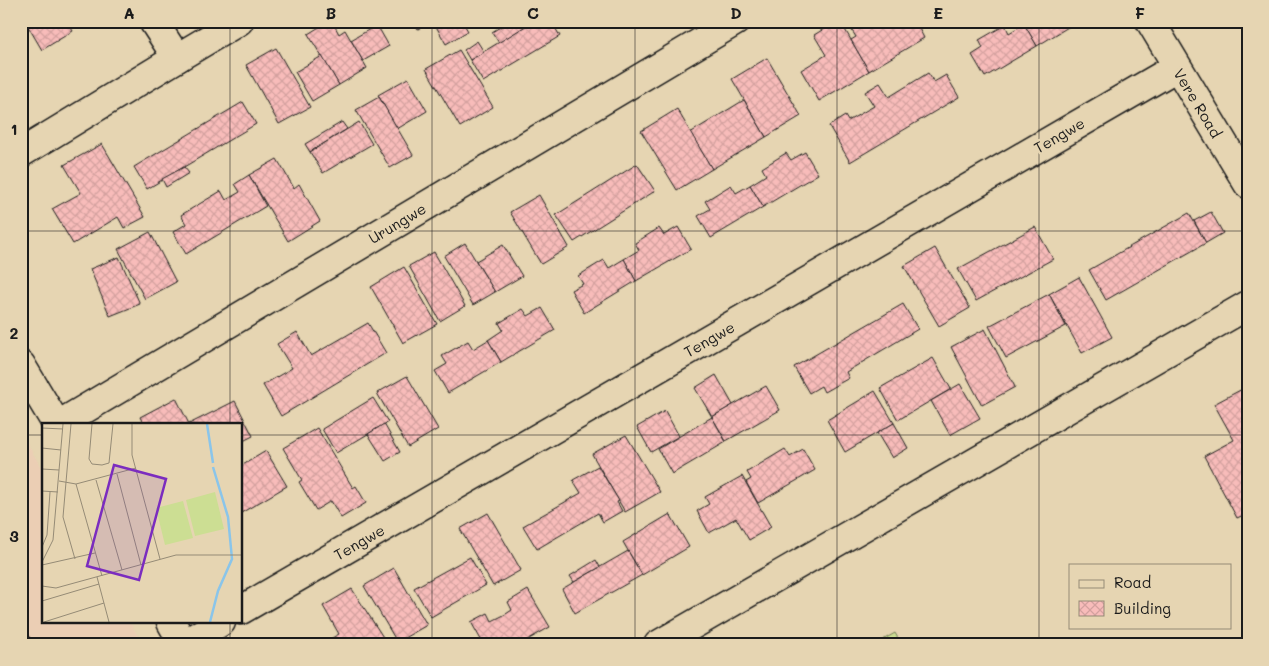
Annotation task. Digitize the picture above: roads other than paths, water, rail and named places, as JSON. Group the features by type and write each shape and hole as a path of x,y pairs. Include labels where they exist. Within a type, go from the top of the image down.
{"street":[{"path":"153,21 176,58"},
{"path":"21,153 238,21"},
{"name":"Urungwe","path":"61,423 736,21"},
{"name":"Vere Road","path":"1150,21 1248,184"},
{"name":"Tengwe","path":"242,609 1177,67"},
{"path":"658,645 1248,305"},
{"path":"21,365 57,423"},
{"path":"180,637 215,624"}]}
